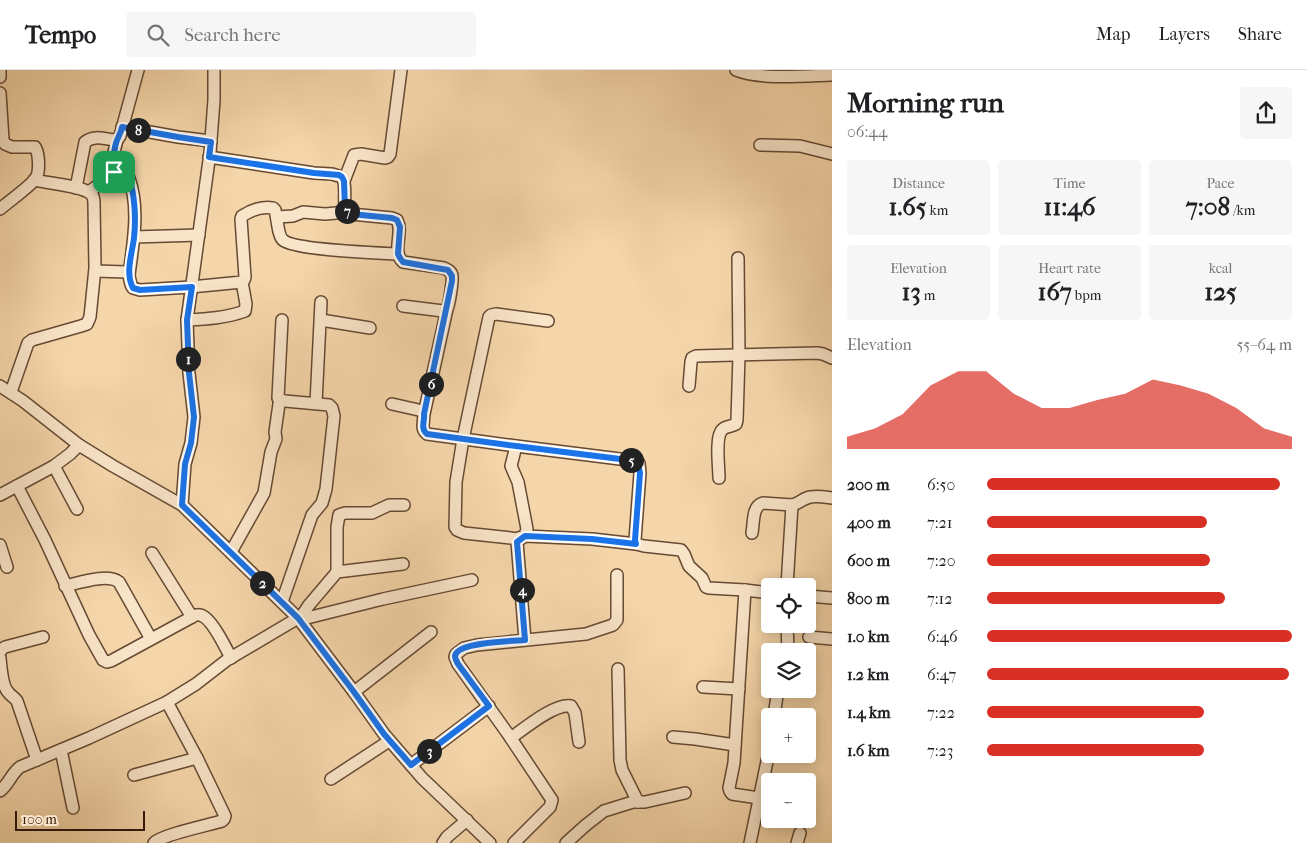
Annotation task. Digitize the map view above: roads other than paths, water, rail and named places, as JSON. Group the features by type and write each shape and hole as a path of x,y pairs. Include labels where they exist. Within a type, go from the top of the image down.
{"street":[{"path":"0,70 0,77"},
{"path":"114,172 114,152 138,70"},
{"path":"348,212 345,209 344,181 354,155 361,154 385,158 390,154 401,70"},
{"path":"736,70 759,75 831,75"},
{"path":"182,505 185,464 191,443 194,417 189,373 187,320 211,142 214,100 210,71"},
{"path":"0,93 3,140 5,144 12,147 35,147 38,156 38,173 34,180 0,209"},
{"path":"122,127 211,142"},
{"path":"76,188 85,142 93,138 117,140"},
{"path":"760,145 800,146 832,154"},
{"path":"209,157 339,175 344,181"},
{"path":"89,192 114,172"},
{"path":"114,172 127,176 130,181 134,207 134,237 129,275 131,286 135,290 242,282"},
{"path":"11,392 28,343 32,340 81,326 89,321 95,271 93,195 76,188 34,180"},
{"path":"187,320 214,318 245,311 246,304 242,282 245,277 241,219 242,216 251,211 273,208 277,217 280,237 288,243 327,249 398,254"},
{"path":"277,217 293,216 303,212 325,214 348,212 397,220 400,227 398,254 403,262 444,268 451,273 452,281 424,414 423,431 427,434 636,461 640,473 636,544"},
{"path":"134,237 199,235"},
{"path":"719,478 718,442 720,434 722,430 736,424 737,420 739,354 738,258"},
{"path":"95,271 127,272 129,275"},
{"path":"316,403 321,302"},
{"path":"403,306 438,311 447,309"},
{"path":"548,321 496,314 489,316 463,439 456,482 455,527 457,530 464,533 519,539 592,539 681,550 689,566 702,578 706,587 761,592"},
{"path":"281,400 278,398 278,394 282,320"},
{"path":"320,320 370,328"},
{"path":"689,386 692,358 705,355 817,353 832,358"},
{"path":"0,386 23,400 79,445 182,505 298,619 389,740 422,778 490,843"},
{"path":"281,400 329,405 334,416 326,489 322,503 312,515 282,602"},
{"path":"231,552 264,493 271,452 276,439 275,432 281,400"},
{"path":"392,404 420,410 424,414"},
{"path":"0,495 54,466 79,445"},
{"path":"516,446 511,466 518,482 527,532 519,539"},
{"path":"54,466 77,509"},
{"path":"18,486 89,635 103,660 111,661 192,617 200,615 210,622 231,658"},
{"path":"752,532 756,506 759,504 792,505 812,496 832,498"},
{"path":"298,619 337,572 337,528 339,515 345,513 372,513 385,506 404,505"},
{"path":"787,578 792,505"},
{"path":"519,539 525,640"},
{"path":"0,545 7,567"},
{"path":"152,553 192,617"},
{"path":"337,572 403,564"},
{"path":"514,843 550,807 552,800 489,706 458,664 455,657 456,654 469,646 586,634 613,626 617,620 617,575"},
{"path":"66,586 102,578 115,579 119,582 152,640"},
{"path":"0,790 7,784 14,771 20,767 167,702 196,684 231,658 298,619 472,580"},
{"path":"745,590 734,763 729,788 732,794 759,798"},
{"path":"816,597 832,598"},
{"path":"354,692 431,632"},
{"path":"0,652 5,647 43,637"},
{"path":"809,637 832,639"},
{"path":"0,658 6,691 17,701 37,760"},
{"path":"618,669 620,760 622,770 638,802"},
{"path":"703,687 739,688"},
{"path":"154,843 157,840 224,819 223,812 167,702"},
{"path":"511,738 544,715 568,705 571,706 575,713 579,742"},
{"path":"411,765 489,706"},
{"path":"673,737 695,738 735,746"},
{"path":"331,779 389,740"},
{"path":"61,750 73,808"},
{"path":"134,775 196,758"},
{"path":"750,843 767,763"},
{"path":"566,843 604,811 633,802 655,801 685,793"},
{"path":"443,843 447,837 467,820"}]}
